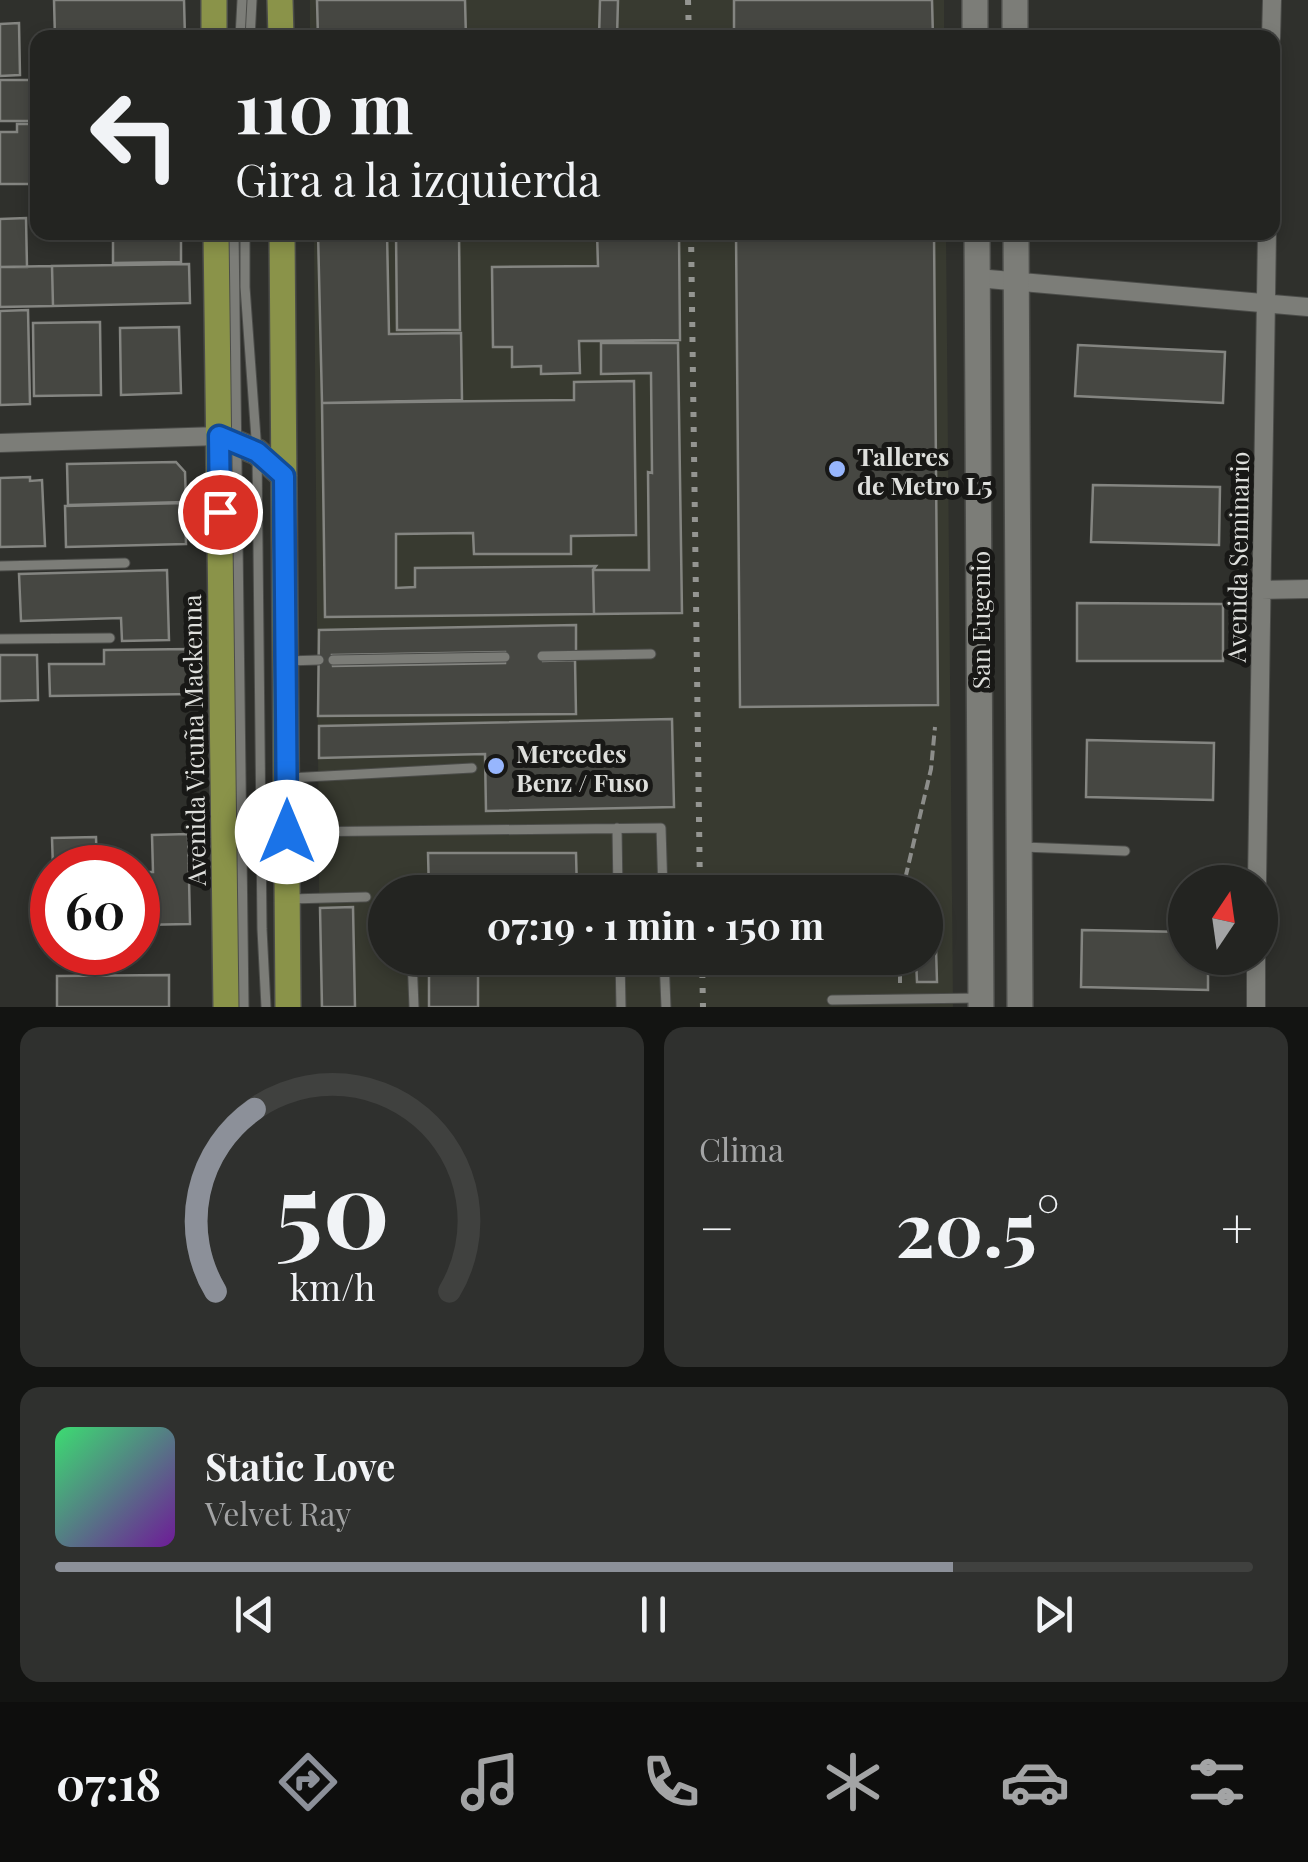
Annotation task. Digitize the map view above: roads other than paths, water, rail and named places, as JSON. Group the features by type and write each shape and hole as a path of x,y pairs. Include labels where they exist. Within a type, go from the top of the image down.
{"main road":[{"path":"214,0 214,30"},
{"path":"280,0 280,30"},
{"path":"975,0 976,30"},
{"path":"1015,0 1016,30"},
{"name":"Avenida Vicuña Mackenna","path":"217,240 238,443 226,1007"},
{"path":"282,240 288,1007"},
{"name":"San Eugenio","path":"977,240 981,1002"},
{"name":"San Eugenio","path":"1016,240 1020,1007"},
{"path":"238,443 284,476"},
{"path":"978,529 1018,528"},
{"path":"980,897 1020,899"}],"street":[{"path":"1271,30 1272,0"},
{"name":"Avenida Seminario","path":"1257,865 1267,240"},
{"path":"977,278 1308,307"},
{"path":"0,443 238,443"},
{"path":"1261,590 1308,588"},
{"path":"1256,975 1256,1007"}],"lane":[{"path":"240,30 242,0"},
{"path":"250,30 252,0"},
{"path":"234,240 244,1007"},
{"path":"245,240 238,443 266,1007"},
{"path":"0,566 125,562"},
{"path":"0,639 110,638"},
{"path":"542,656 651,654"},
{"path":"333,660 505,657"},
{"path":"286,661 319,660"},
{"path":"286,778 472,768"},
{"path":"616,828 617,875"},
{"path":"287,832 661,828 662,875"},
{"path":"1020,847 1125,851"},
{"path":"287,900 366,897"},
{"path":"413,975 414,1007"},
{"path":"620,975 621,1007"},
{"path":"665,975 666,1007"},
{"path":"832,1000 981,1002"}],"railway":[{"path":"688,0 689,30"},
{"path":"691,240 700,875"},
{"path":"702,975 703,1007"}],"place":[{"name":"Talleres de Metro L5","path":"837,469"},
{"name":"Mercedes Benz / Fuso","path":"496,766"}]}
